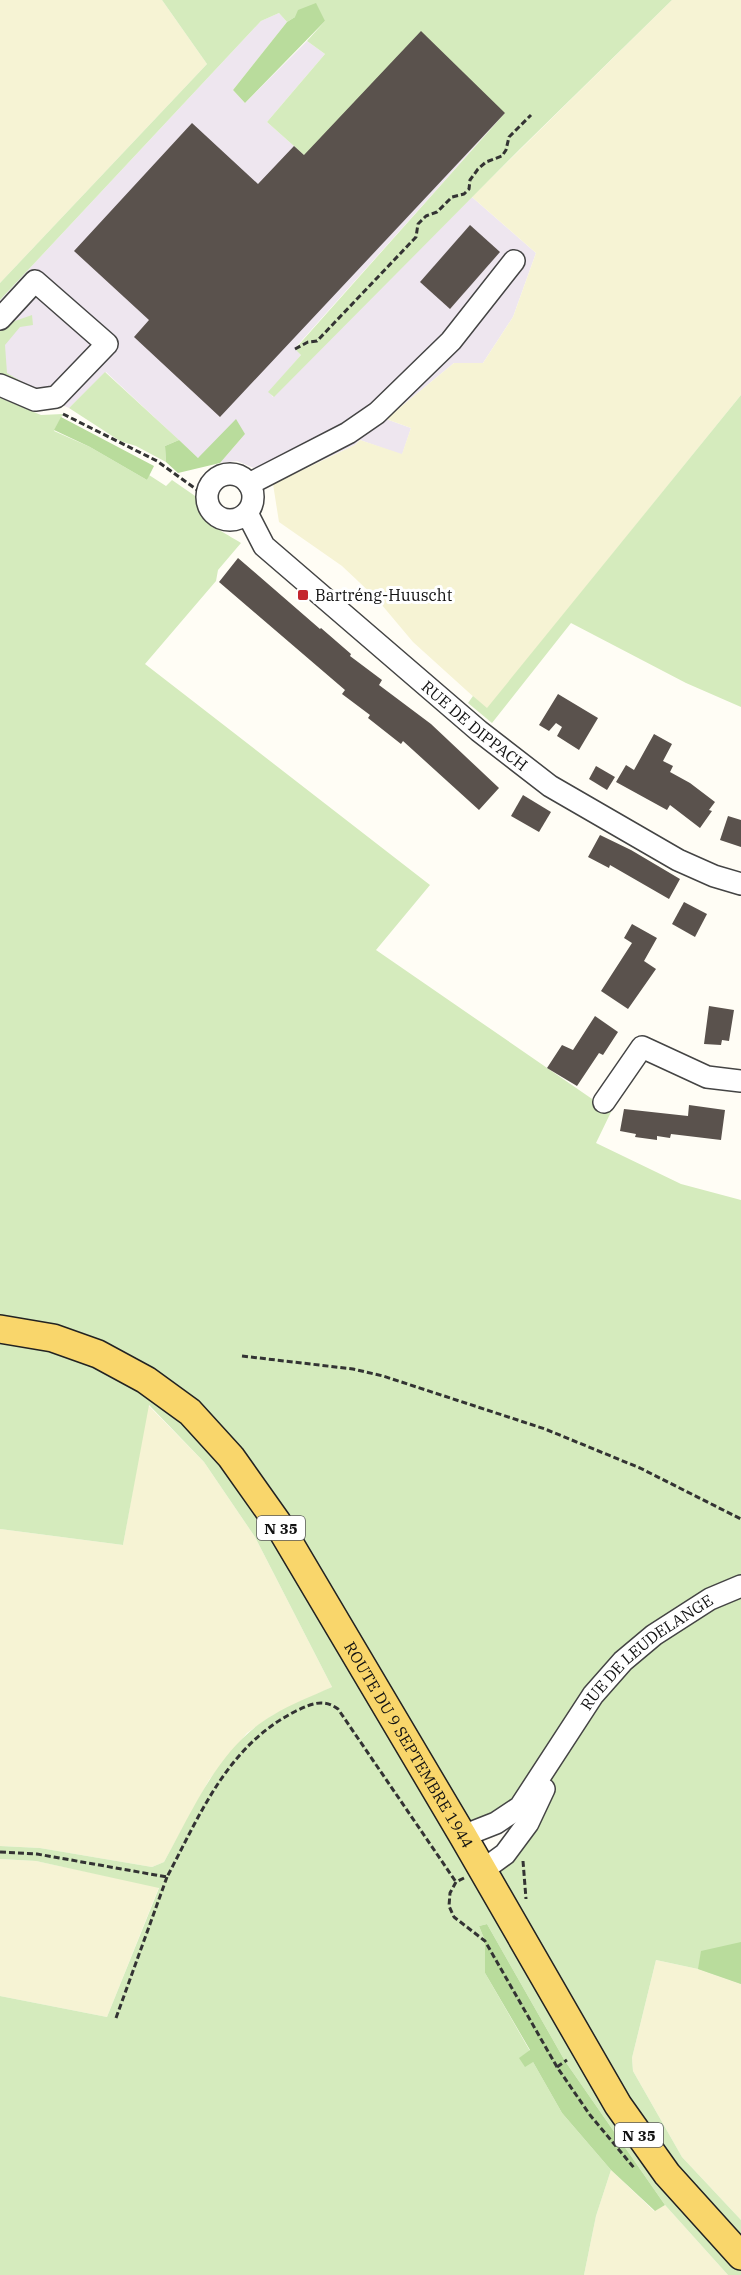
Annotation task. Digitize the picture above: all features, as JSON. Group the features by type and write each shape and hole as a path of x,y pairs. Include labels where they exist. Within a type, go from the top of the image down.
{"main road":[{"name":"ROUTE DU 9 SEPTEMBRE 1944","path":"0,1329 53,1338 98,1354 146,1380 190,1412 231,1457 277,1522 483,1870 618,2105 667,2174 741,2256"}],"street":[{"path":"249,484 348,433 377,413 451,341 514,261"},
{"path":"0,319 35,281 107,344 56,397 35,400 0,385"},
{"path":"221,476 237,476 249,484 252,499 247,513 233,520 219,518 213,513 207,497 213,482 221,476"},
{"name":"RUE DE DIPPACH","path":"247,513 264,546 479,731 550,786 678,860 714,876 741,884"},
{"path":"604,1102 642,1047 707,1077 741,1081"},
{"name":"RUE DE LEUDELANGE","path":"463,1836 496,1823 520,1807 593,1695 623,1661 654,1635 710,1599 741,1586"},
{"name":"RUE DE LEUDELANGE","path":"483,1870 506,1854 528,1823 565,1735"}],"path":[{"path":"295,349 308,342 317,341 416,237 418,225 426,216 437,212 452,197 464,194 469,189 470,180 486,162 502,156 509,137 531,115"},
{"path":"35,400 157,461 207,497"},
{"path":"242,1356 353,1369 383,1376 535,1425 605,1452 741,1519"},
{"path":"116,2018 167,1877 218,1782 234,1759 274,1723 313,1703 329,1702 338,1709 456,1882"},
{"path":"0,1852 37,1854 167,1877"},
{"path":"483,1870 456,1882 450,1893 449,1906 454,1917 485,1941 556,2067 590,2115 635,2169"}],"shaded area":[{"path":"0,0 162,0 207,64 0,283"},
{"path":"672,0 741,0 741,395 487,709 413,642 376,598 342,566 279,522 273,484 355,445 360,440 402,454 411,428 386,419 454,363 483,363 513,317 536,253 472,197"},
{"path":"279,13 287,22 233,90 245,103 307,41 325,54 267,122 304,155 421,31 505,113 295,348 301,355 269,392 273,397 472,197 536,253 513,317 483,363 454,363 386,419 411,428 402,455 360,440 355,445 265,487 265,483 254,468 237,461 220,463 245,434 198,458 106,372 69,408 0,378 0,300 261,21"},
{"path":"148,1405 204,1462 255,1537 332,1687 273,1715 247,1733 209,1780 164,1862 152,1867 40,1848 0,1846 0,1529 123,1545"},
{"path":"0,1859 36,1861 159,1887 107,2017 0,1996"},
{"path":"656,1960 698,1969 741,1984 741,2220 682,2157 633,2071 632,2058"},
{"path":"611,2170 654,2211 665,2205 728,2275 584,2275 596,2216"}],"green space":[{"path":"162,0 672,0 520,149 274,397 268,392 301,355 295,349 505,113 304,155 267,122 325,54 307,41 325,21 295,17 287,22 279,13 261,21 0,300 0,283 207,64"},
{"path":"316,3 325,21 245,103 233,90 287,22 295,17 298,10"},
{"path":"32,315 33,325 20,327 5,345 7,373 38,391 0,378 0,331 12,322"},
{"path":"105,372 179,440 165,446 166,462 136,446 120,441 69,408"},
{"path":"741,395 741,707 686,683 571,623 492,723 468,703 473,696 487,708"},
{"path":"0,398 41,415 63,414 54,431 90,447 147,480 149,475 166,486 172,480 198,498 199,506 207,520 241,543 218,570 216,581 145,664 430,885 376,950 611,1112 596,1143 681,1184 741,1200 741,1984 698,1969 656,1960 632,2058 633,2071 682,2157 741,2220 741,2275 728,2275 665,2205 565,2061 487,1924 479,1926 485,1941 485,1973 530,2051 520,2058 533,2062 562,2113 611,2170 596,2216 584,2275 0,2275 0,1996 107,2017 159,1888 36,1861 0,1859 0,1846 40,1848 152,1867 164,1862 209,1781 237,1744 273,1715 332,1687 255,1537 204,1462 149,1405 123,1545 0,1529","holes":["496,1823 528,1823 483,1870 463,1836"]},
{"path":"61,417 154,466 147,480 90,447 54,430"},
{"path":"236,419 245,434 220,463 178,473 166,462 165,446 179,440 198,458"},
{"path":"487,1924 565,2061 665,2205 655,2211 611,2170 562,2113 533,2062 525,2067 519,2058 530,2050 485,1973 485,1941 479,1926"},
{"path":"741,1942 741,1984 698,1969 701,1951"}],"building":[{"path":"421,31 505,113 220,417 134,337 149,320 74,251 192,123 258,184 294,146 304,155"},
{"path":"470,225 500,252 450,309 420,282"},
{"path":"238,558 351,654 350,656 382,680 379,685 431,724 499,788 479,810 403,741 401,744 368,718 370,715 342,694 345,690 219,582"},
{"path":"558,694 598,718 579,750 557,736 562,727 556,723 549,731 539,725"},
{"path":"654,734 672,744 663,761 673,766 670,772 690,783 715,802 709,810 712,811 700,828 670,805 667,810 616,782 626,765 634,770"},
{"path":"596,766 615,777 607,790 589,779"},
{"path":"523,795 551,812 539,832 511,816"},
{"path":"728,816 741,820 741,847 720,840"},
{"path":"600,835 680,879 669,899 610,865 609,868 588,857"},
{"path":"684,902 707,914 695,937 672,924"},
{"path":"632,924 657,938 644,961 656,969 628,1009 601,991 632,943 624,938"},
{"path":"709,1006 734,1010 729,1041 722,1040 721,1045 704,1044"},
{"path":"595,1016 618,1032 603,1055 599,1053 577,1086 547,1068 562,1045 573,1050"},
{"path":"689,1105 725,1110 721,1140 671,1134 670,1138 657,1136 657,1140 635,1137 636,1134 620,1131 624,1109 688,1116"}],"place":[{"name":"Bartréng-Huuscht","path":"303,595"}]}
